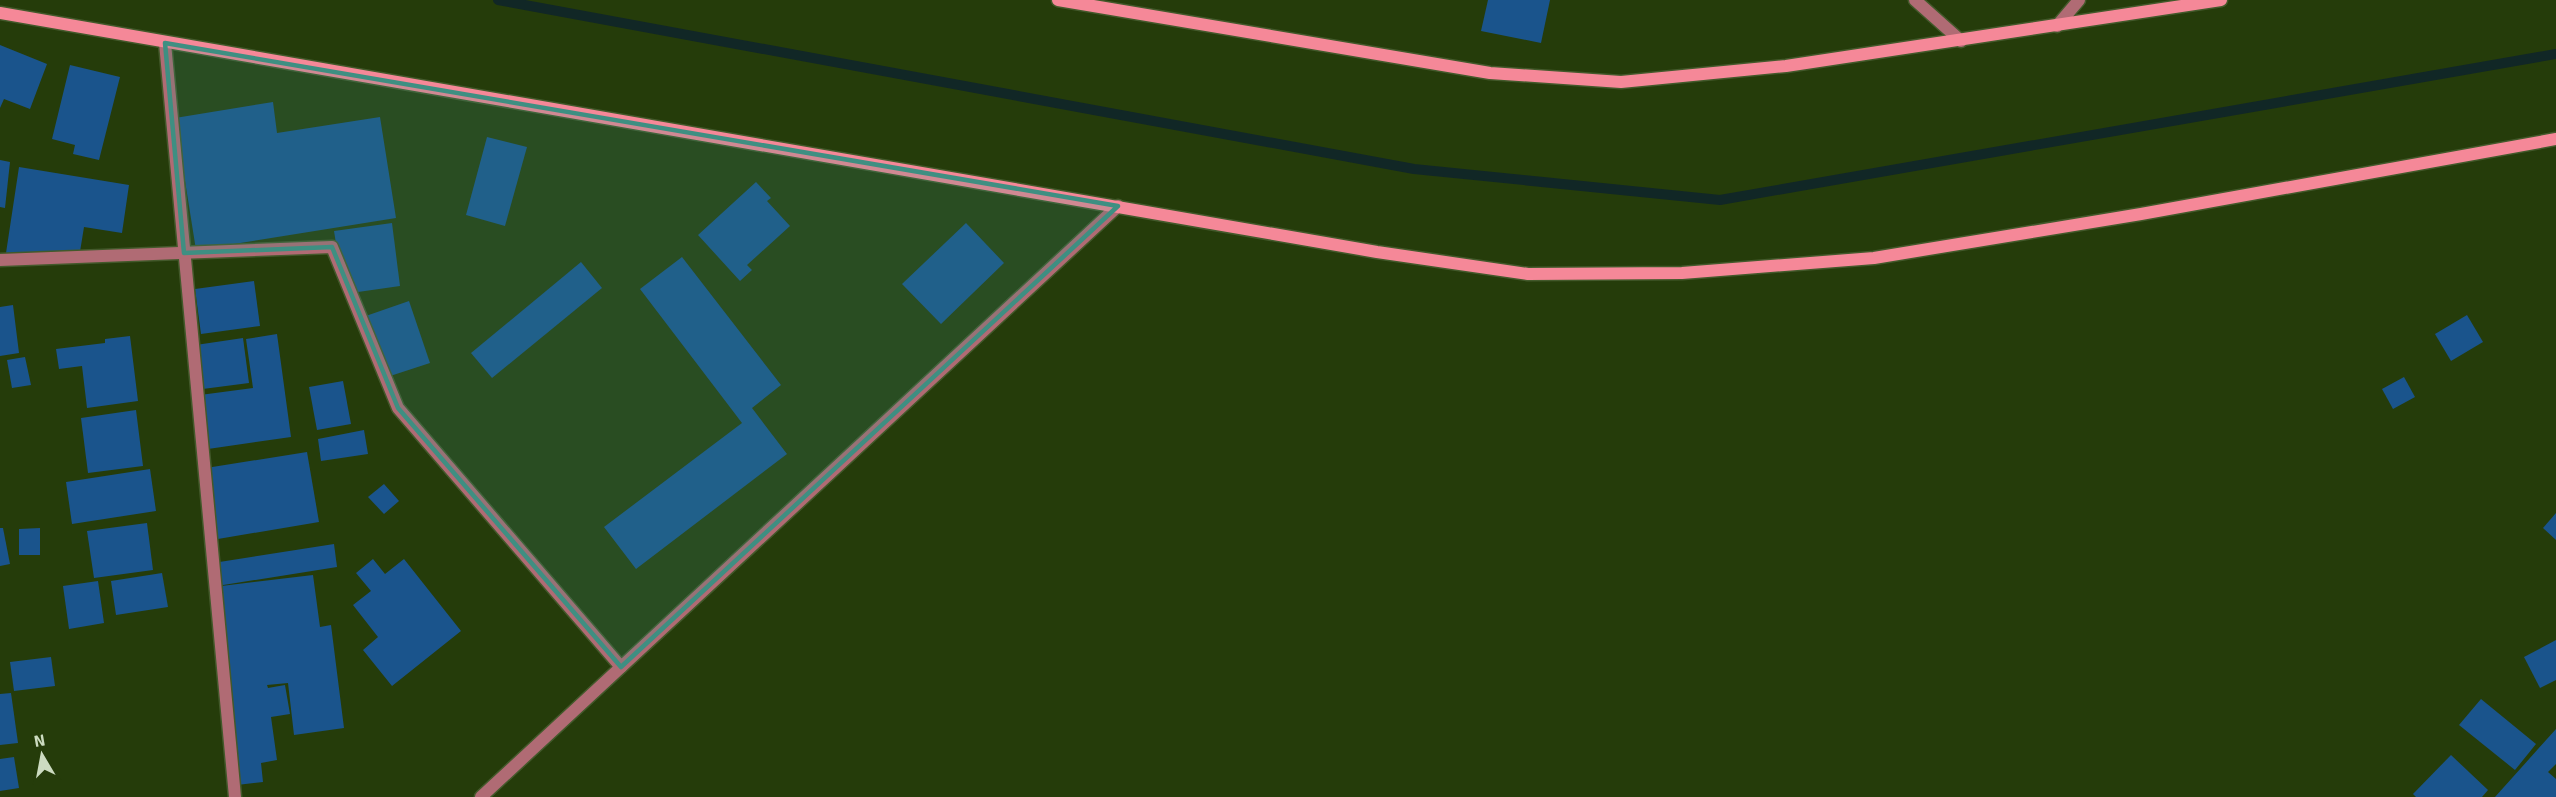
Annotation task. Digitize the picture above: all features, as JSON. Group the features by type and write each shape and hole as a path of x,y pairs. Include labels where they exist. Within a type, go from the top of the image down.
{"street":[{"path":"1058,0 1490,73 1621,82 1786,66 2221,0"},
{"path":"1915,0 1961,41"},
{"path":"2057,26 2079,0"},
{"path":"0,13 1377,252 1528,274 1682,273 1874,258 2153,212 2556,139"},
{"path":"165,43 235,797"},
{"path":"480,797 1118,206"},
{"path":"0,260 332,247 398,408 621,667"}],"highlighted area":[{"path":"165,43 1118,206 621,667 398,408 332,247 184,253"}],"building":[{"path":"1488,0 1550,0 1541,43 1481,31"},
{"path":"0,45 47,64 30,109 4,99 0,108"},
{"path":"70,65 120,77 99,160 73,154 75,145 52,139"},
{"path":"273,102 277,133 380,117 396,218 196,250 175,118"},
{"path":"487,137 527,147 505,226 466,215"},
{"path":"0,160 10,162 5,208 0,207"},
{"path":"19,167 129,185 122,233 84,227 78,264 6,253"},
{"path":"756,182 771,198 767,201 790,226 747,265 752,270 740,281 698,235"},
{"path":"392,223 400,286 344,294 334,231"},
{"path":"966,223 1004,263 941,324 902,284"},
{"path":"682,257 781,385 752,408 787,454 636,569 604,527 742,423 640,289"},
{"path":"581,262 602,288 492,378 471,353"},
{"path":"254,281 260,326 201,334 195,289"},
{"path":"409,301 430,363 381,379 360,318"},
{"path":"13,305 19,353 0,356 0,307"},
{"path":"2467,315 2483,342 2451,361 2435,334"},
{"path":"277,334 291,437 208,449 200,395 253,388 246,339"},
{"path":"130,336 138,401 87,408 82,366 59,369 56,349 105,343 105,339"},
{"path":"243,338 249,383 195,390 189,346"},
{"path":"25,357 31,385 12,388 7,360"},
{"path":"2404,377 2415,397 2393,409 2382,389"},
{"path":"343,381 351,424 317,430 309,387"},
{"path":"136,410 143,466 88,473 81,418"},
{"path":"364,430 368,454 321,461 318,439"},
{"path":"307,452 319,522 212,540 206,468"},
{"path":"150,469 156,511 72,524 66,482"},
{"path":"384,484 399,501 384,514 368,497"},
{"path":"2556,513 2556,540 2543,528"},
{"path":"147,523 153,570 94,578 87,531"},
{"path":"0,528 3,528 10,564 0,566"},
{"path":"40,528 40,555 19,555 19,529"},
{"path":"334,544 337,567 217,586 213,563"},
{"path":"373,559 385,574 404,559 461,631 392,686 363,650 378,637 353,605 371,591 356,573"},
{"path":"162,573 168,607 116,615 111,581"},
{"path":"313,575 320,627 331,625 344,728 294,735 288,683 267,685 268,688 285,685 290,714 271,717 277,760 261,763 263,782 237,785 213,587"},
{"path":"98,581 104,623 69,629 63,586"},
{"path":"2556,640 2556,680 2540,688 2524,657"},
{"path":"51,657 55,686 14,691 10,662"},
{"path":"11,693 18,743 0,745 0,694"},
{"path":"2481,699 2536,744 2515,770 2459,725"},
{"path":"2556,729 2556,764 2548,772 2556,779 2556,797 2495,797"},
{"path":"2451,755 2488,790 2482,797 2416,797 2413,794"},
{"path":"14,757 19,788 0,791 0,759"}],"waterway":[{"path":"498,0 1414,169 1720,200 2556,54"}]}
